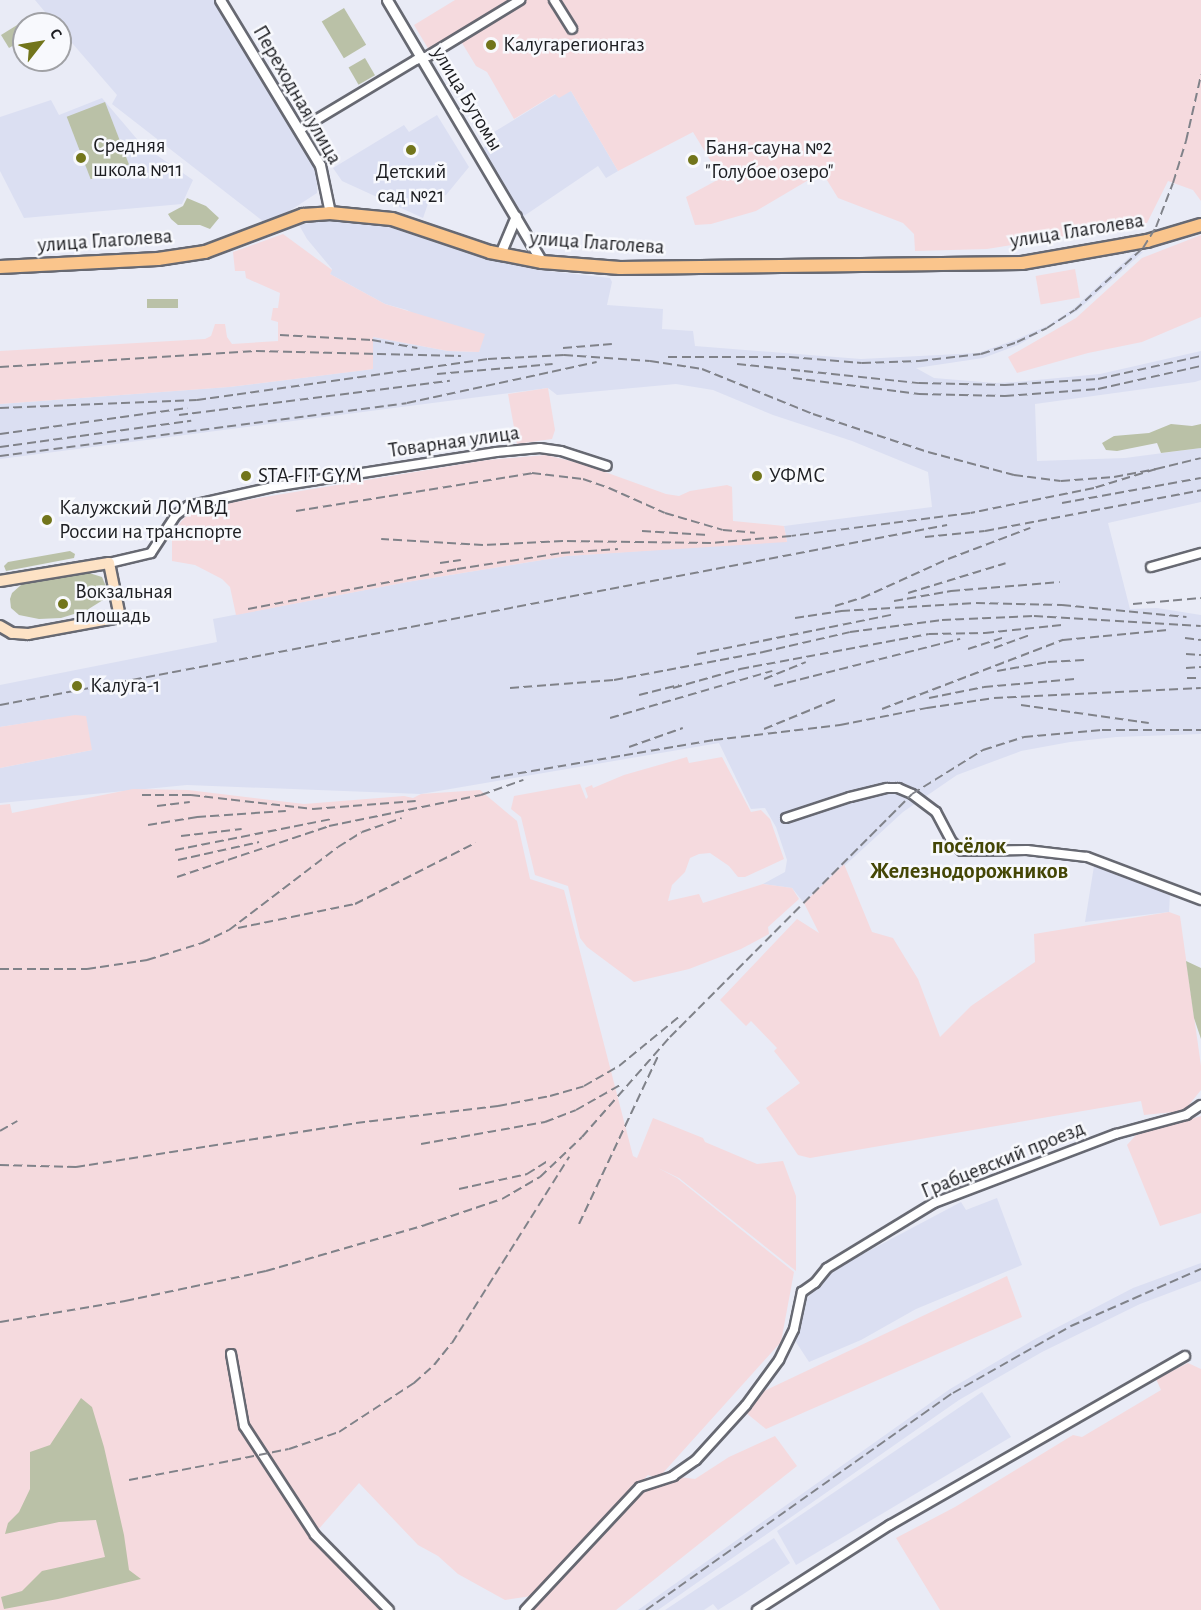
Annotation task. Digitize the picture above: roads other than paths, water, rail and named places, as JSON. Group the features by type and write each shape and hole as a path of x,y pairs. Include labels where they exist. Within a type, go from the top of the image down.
{"main road":[{"name":"улица Глаголева","path":"0,267 158,259 205,252 303,215 330,213 392,219 500,254 542,262 659,268 1022,263 1147,241 1201,225"},
{"path":"0,581 109,562 120,617 28,634 12,633 0,626"}],"street":[{"name":"Переходная улица","path":"220,0 323,172 330,213"},
{"name":"улица Бутомы","path":"387,0 542,262"},
{"path":"299,130 520,0"},
{"path":"554,0 572,29"},
{"path":"500,254 516,216"},
{"name":"Товарная улица","path":"109,562 152,553 176,515 188,506 273,487 496,452 540,448 561,451 607,466"},
{"path":"1150,567 1201,553"},
{"path":"786,818 850,797 898,788 912,794 936,812 952,842 962,851 1027,850 1087,857 1201,900"},
{"name":"Грабцевский проезд","path":"525,1610 640,1487 673,1476 696,1460 746,1405 779,1360 795,1329 802,1292 815,1283 827,1268 934,1203 1116,1134 1186,1115 1201,1105"},
{"path":"231,1354 244,1426 315,1535 389,1610"},
{"path":"757,1610 890,1525 1185,1356"}],"railway":[{"path":"668,357 790,357 862,363 919,361 981,354 1017,342 1047,328 1075,310 1143,248 1156,227 1186,141 1201,75"},
{"path":"280,335 372,340 417,348"},
{"path":"563,348 612,344"},
{"path":"0,367 256,351 461,356"},
{"path":"0,408 197,400 488,359 564,355 650,361 702,369 813,414 928,452 1014,475 1061,481 1114,477 1156,469 1094,488 970,513 791,536 711,543 563,541 483,545 381,539"},
{"path":"737,364 919,383 1005,385 1098,379 1201,356"},
{"path":"0,456 407,403 597,362"},
{"path":"437,374 553,364"},
{"path":"793,378 919,394 1005,396 1098,389 1201,366"},
{"path":"179,415 450,381"},
{"path":"0,434 187,408"},
{"path":"0,447 191,421"},
{"path":"1156,469 1201,458"},
{"path":"296,511 532,473 583,479 665,513 723,530 755,533"},
{"path":"1062,503 1201,478"},
{"path":"925,537 985,531 1201,490"},
{"path":"0,705 947,525"},
{"path":"835,606 862,598 948,559 1030,528"},
{"path":"642,531 708,535"},
{"path":"248,609 457,569 561,553 618,549"},
{"path":"440,563 461,560"},
{"path":"908,593 1006,563"},
{"path":"894,601 951,591 1060,582"},
{"path":"1133,604 1201,598"},
{"path":"795,618 841,611 976,603 1062,605 1186,617"},
{"path":"697,654 891,615"},
{"path":"510,688 614,680 763,652 850,632 942,620 1034,616 1201,626"},
{"path":"673,688 740,669 929,634 985,633 1062,625"},
{"path":"882,709 1063,640 1168,630"},
{"path":"994,648 1029,635"},
{"path":"968,649 1002,638"},
{"path":"1185,638 1201,640"},
{"path":"774,686 960,639"},
{"path":"1186,654 1201,655"},
{"path":"997,671 1048,662 1084,660"},
{"path":"764,679 806,662"},
{"path":"1186,668 1201,667"},
{"path":"610,718 772,671"},
{"path":"1187,678 1201,678"},
{"path":"929,698 984,687 1075,679"},
{"path":"639,695 679,685"},
{"path":"491,778 714,740 840,725 994,698 1201,688"},
{"path":"764,729 837,699"},
{"path":"1021,705 1149,723"},
{"path":"629,747 683,728"},
{"path":"0,1322 125,1301 266,1271 425,1225 502,1199 540,1177 582,1137 670,1037 912,794 983,750 1024,737 1102,730 1201,730"},
{"path":"177,877 329,826 481,795 523,780"},
{"path":"142,795 191,795 313,809 416,801"},
{"path":"157,806 190,802"},
{"path":"148,825 197,817 286,811"},
{"path":"0,969 87,969 147,960 202,943 229,930 338,847 362,832 402,818"},
{"path":"175,850 331,819"},
{"path":"181,836 242,829"},
{"path":"178,860 259,842"},
{"path":"238,928 355,904 475,843"},
{"path":"0,1165 76,1167 356,1123 498,1106 550,1096 584,1086 619,1066 681,1015"},
{"path":"579,1224 658,1056"},
{"path":"421,1144 545,1122 576,1110 622,1084"},
{"path":"0,1131 17,1121"},
{"path":"219,1463 289,1449 339,1432 414,1383 434,1365 452,1343 569,1157"},
{"path":"459,1189 527,1174 549,1160"},
{"path":"646,1610 953,1393 1071,1326 1201,1269"},
{"path":"129,1480 213,1464"}],"place":[{"name":"Калугарегионгаз","path":"491,45"},
{"name":"Детский сад №21","path":"411,150"},
{"name":"Средняя школа №11","path":"81,158"},
{"name":"Баня-сауна №2 \"Голубое озеро\"","path":"693,160"},
{"name":"STA-FIT GYM","path":"246,476"},
{"name":"УФМС","path":"757,476"},
{"name":"Калужский ЛО МВД России на транспорте","path":"47,520"},
{"name":"Вокзальная площадь","path":"63,604"},
{"name":"Калуга-1","path":"77,686"}],"district":[{"name":"посёлок Железнодорожников","path":"969,858"}]}
